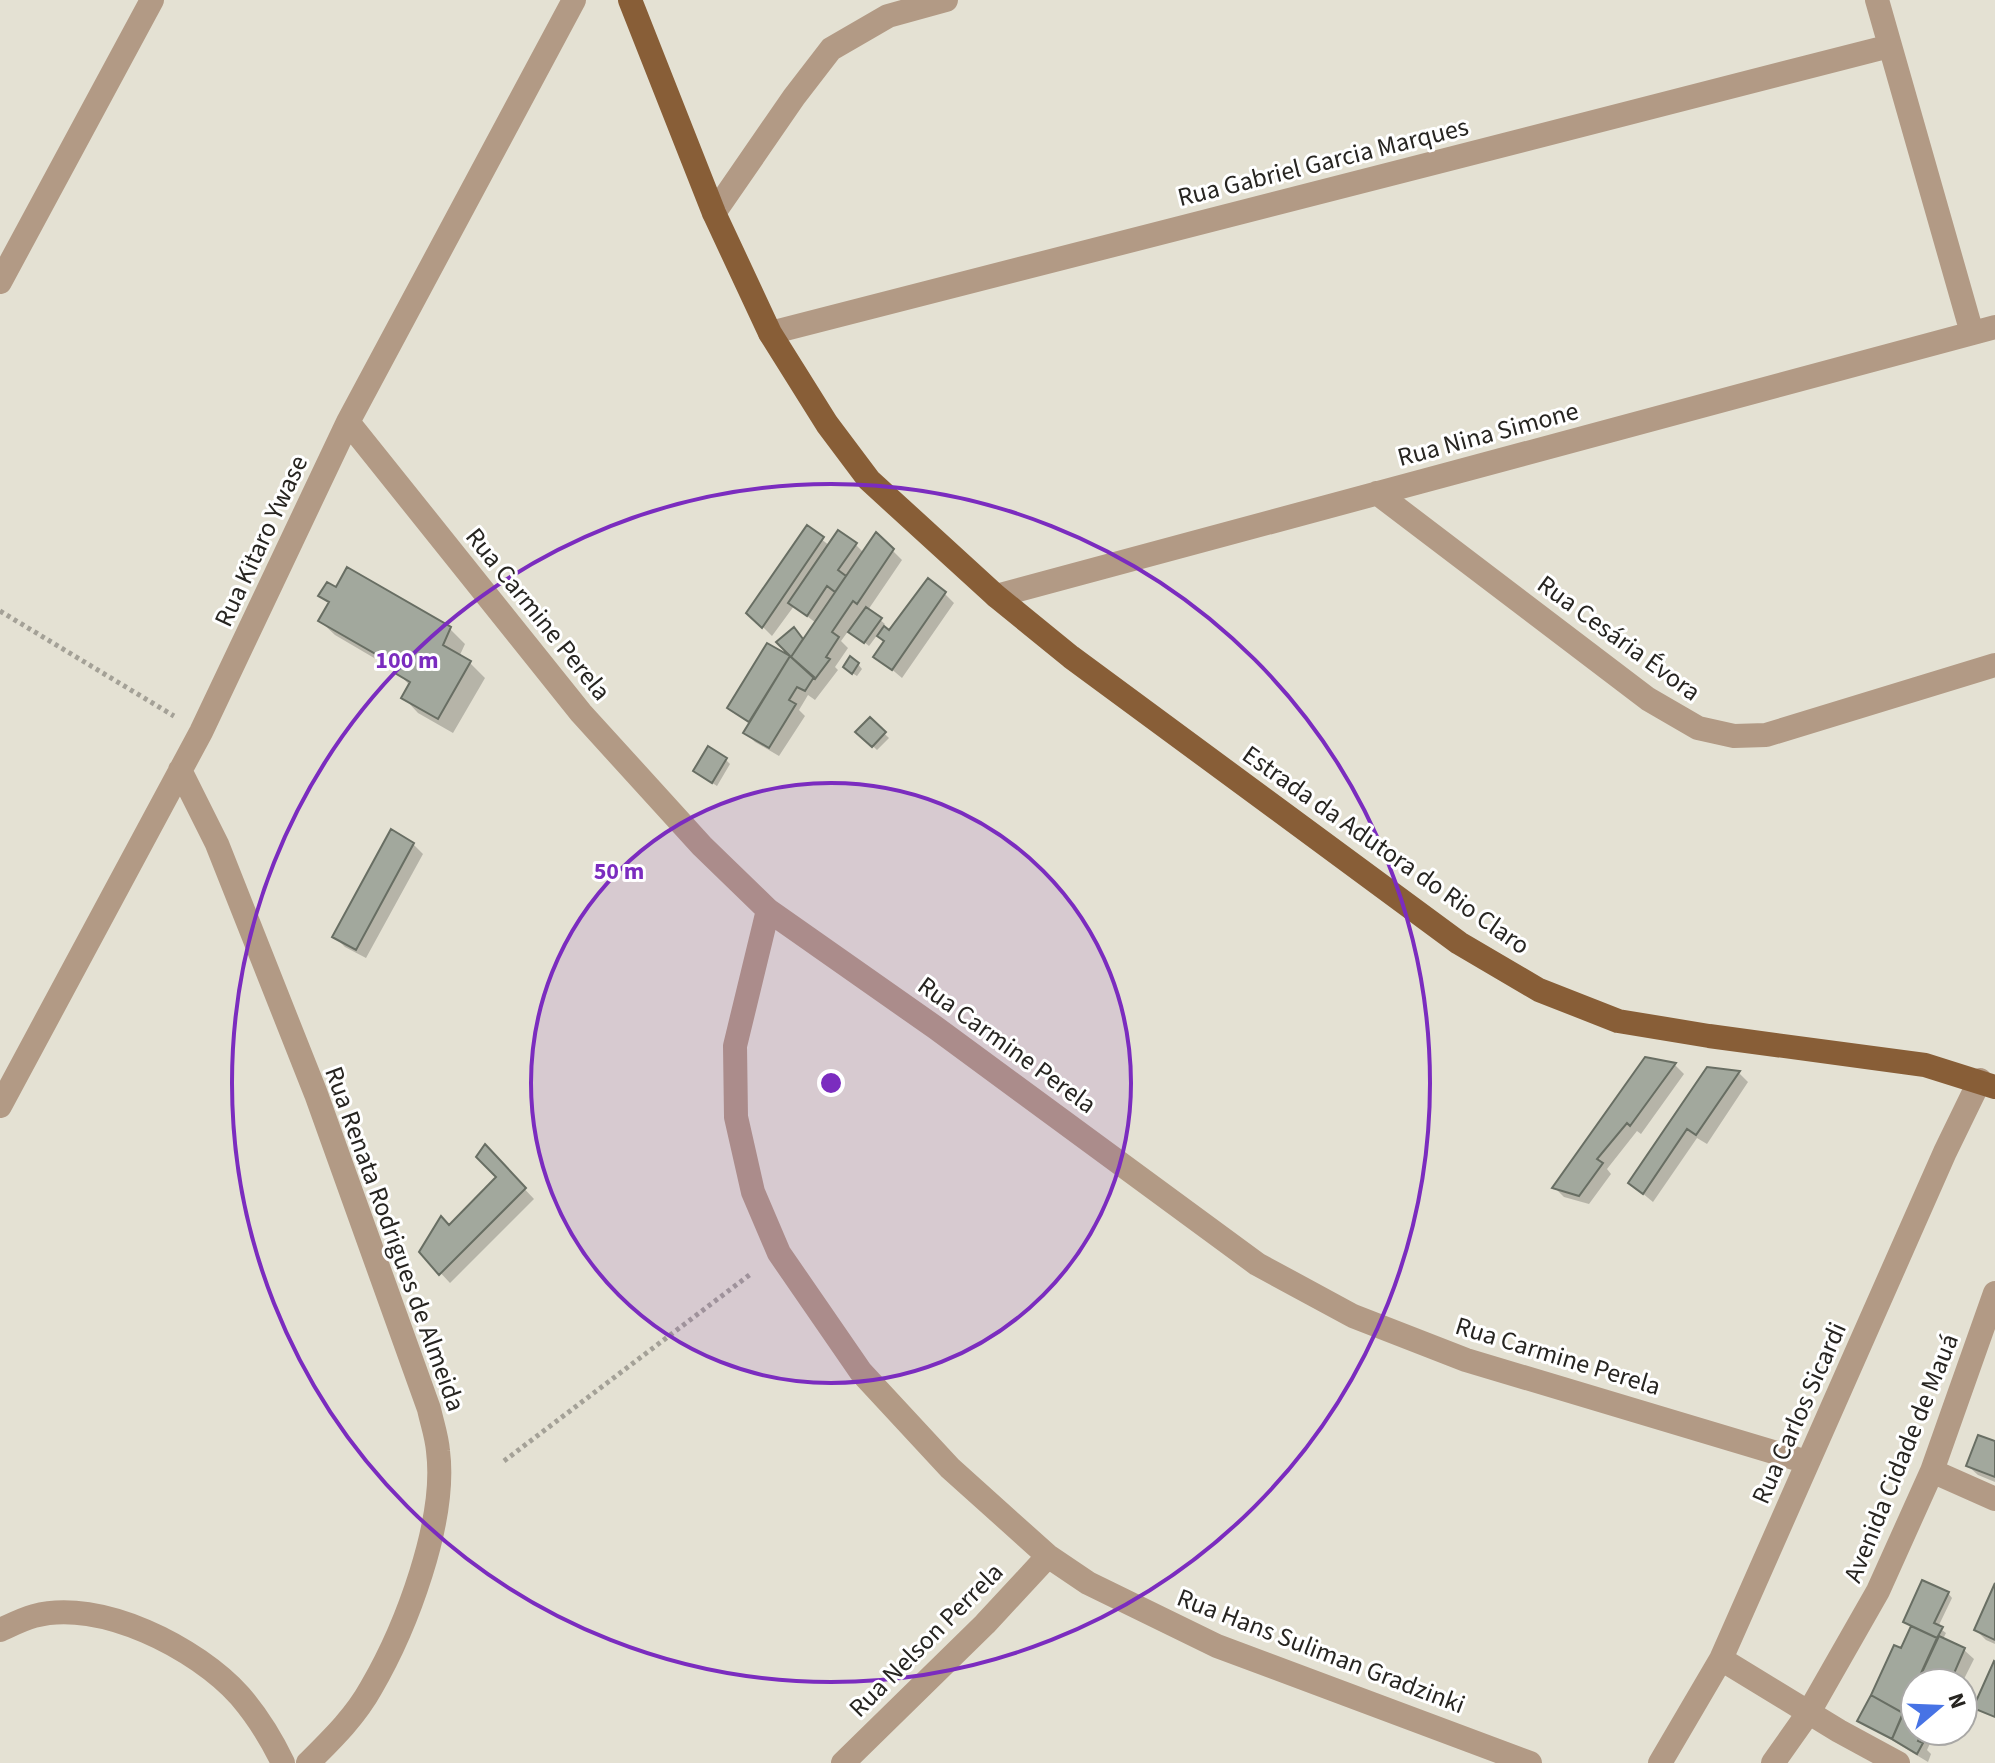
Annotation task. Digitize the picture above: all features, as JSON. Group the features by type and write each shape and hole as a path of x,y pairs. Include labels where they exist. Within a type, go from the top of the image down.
{"main road":[{"name":"Estrada da Adutora do Rio Claro","path":"630,0 714,213 770,333 827,424 869,480 996,596 1071,657 1447,934 1539,990 1618,1021 1925,1065 1987,1084"}],"street":[{"path":"0,282 152,0"},
{"name":"Rua Kitaro Ywase","path":"0,1106 201,732 348,422 574,0"},
{"path":"714,213 831,49 888,16 946,0"},
{"path":"1877,0 1984,330"},
{"name":"Rua Gabriel Garcia Marques","path":"770,333 1890,46"},
{"name":"Rua Nina Simone","path":"996,596 1984,330"},
{"name":"Rua Carmine Perela","path":"348,422 581,713 702,846 768,910 949,1037 1257,1264 1353,1316 1466,1360 1807,1462"},
{"name":"Rua Cesária Évora","path":"1377,493 1648,699 1698,728 1734,736 1766,735 1995,665"},
{"name":"Rua Renata Rodrigues de Almeida","path":"180,770 217,844 316,1094 429,1409 439,1451 438,1499 419,1581 396,1637 370,1690 342,1728 308,1763"},
{"name":"Rua Hans Suliman Gradzinki","path":"768,910 735,1046 736,1117 753,1192 779,1253 861,1372 950,1468 1048,1556 1088,1583 1217,1646 1530,1763"},
{"name":"Rua Carlos Sicardi","path":"1660,1763 1721,1659 1938,1166 1987,1084"},
{"name":"Avenida Cidade de Mauá","path":"1773,1763 1809,1712 1878,1591 1932,1471 1995,1293"},
{"path":"1932,1471 1995,1499"},
{"name":"Rua Nelson Perrela","path":"843,1763 985,1624 1048,1556"},
{"path":"0,1630 36,1615 86,1613 136,1626 191,1655 237,1693 265,1728 283,1763"},
{"path":"1721,1659 1898,1763"}],"path":[{"path":"0,611 201,732"},
{"path":"504,1461 779,1253"}],"building":[{"path":"807,525 824,537 762,628 746,613"},
{"path":"838,530 857,543 838,570 846,576 835,592 827,586 807,616 788,603"},
{"path":"876,532 894,549 857,604 853,601 832,632 839,637 826,657 830,659 815,679 791,657"},
{"path":"347,567 451,627 443,645 471,661 438,719 401,698 410,682 395,673 398,667 318,621 329,602 318,596 327,582 336,587"},
{"path":"928,578 946,592 892,670 873,657 884,641 877,636 884,626 889,630"},
{"path":"866,607 882,618 864,643 848,632"},
{"path":"794,627 803,639 791,657 776,642"},
{"path":"767,643 790,656 749,722 727,708"},
{"path":"790,656 814,677 805,691 797,687 789,700 796,704 769,748 743,733"},
{"path":"850,656 859,663 852,674 843,667"},
{"path":"870,717 886,732 872,747 855,732"},
{"path":"708,746 727,758 712,783 693,771"},
{"path":"391,829 414,843 356,950 332,937"},
{"path":"1645,1057 1676,1063 1630,1126 1627,1123 1597,1159 1603,1163 1579,1196 1552,1188"},
{"path":"1707,1067 1740,1071 1696,1135 1687,1129 1643,1194 1628,1183"},
{"path":"485,1144 526,1188 439,1275 419,1252 441,1216 449,1225 496,1177 476,1157"},
{"path":"1978,1435 1995,1441 1995,1477 1966,1466"},
{"path":"1922,1580 1949,1592 1934,1623 1943,1627 1937,1638 1903,1622"},
{"path":"1995,1583 1995,1640 1974,1630"},
{"path":"1911,1626 1937,1638 1924,1667 1899,1667 1899,1711 1871,1695 1894,1645 1901,1648"},
{"path":"1939,1636 1965,1648 1957,1667 1924,1667"},
{"path":"1994,1661 1995,1717 1979,1710 1979,1695"},
{"path":"1871,1695 1899,1711 1899,1722 1892,1739 1857,1721"},
{"path":"1899,1723 1899,1743 1892,1739"},
{"path":"1905,1747 1921,1747 1917,1754"}]}
